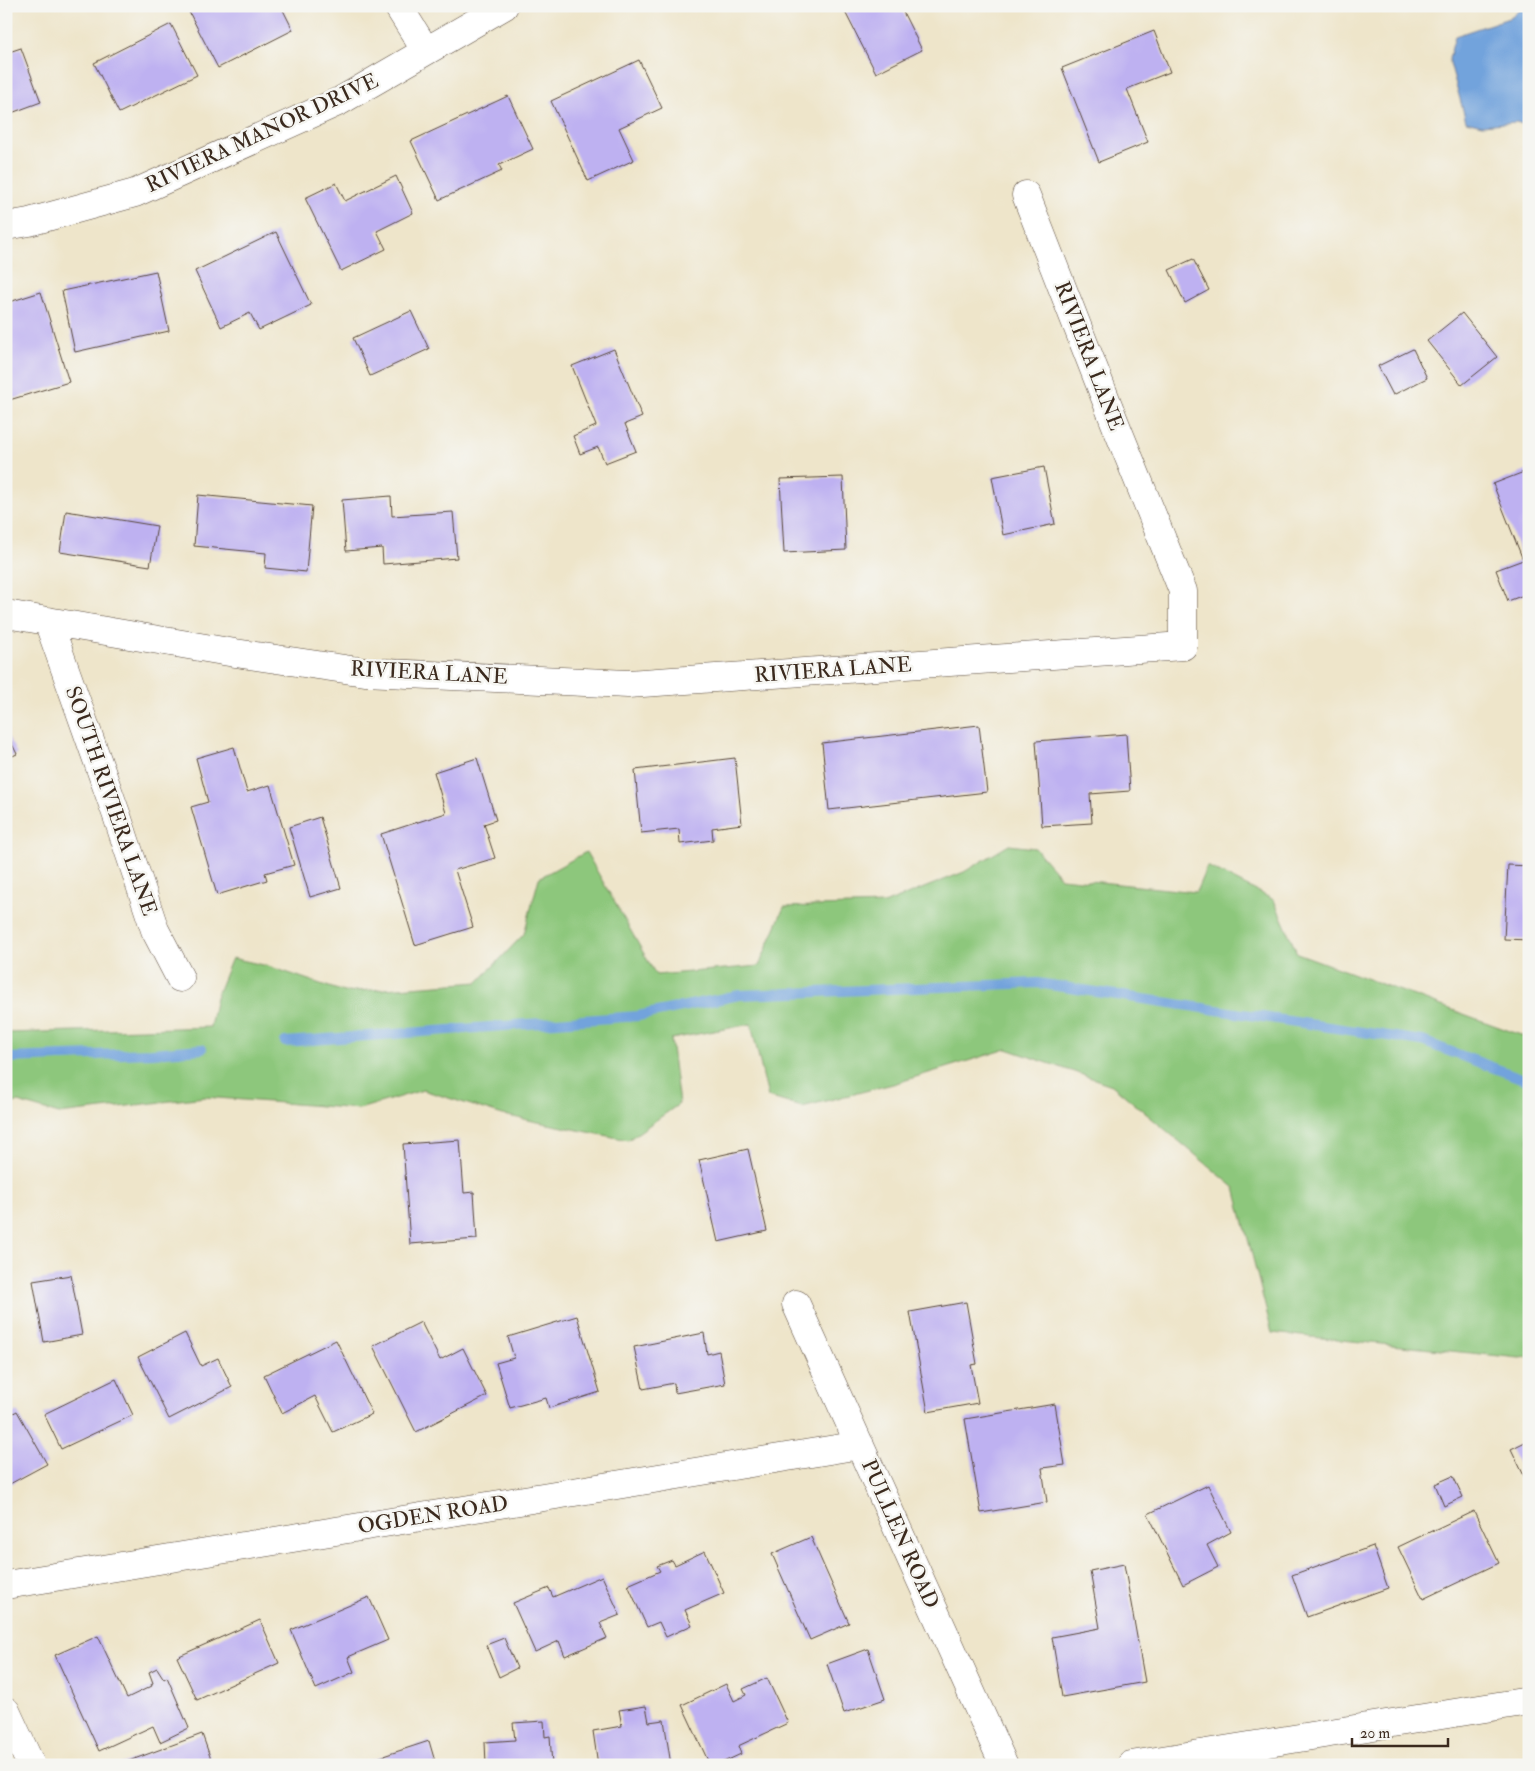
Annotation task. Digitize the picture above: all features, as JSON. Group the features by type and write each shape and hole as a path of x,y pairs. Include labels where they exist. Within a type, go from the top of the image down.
{"street":[{"path":"398,6 426,51"},
{"name":"RIVIERA MANOR DRIVE","path":"6,226 29,222 135,193 340,101 504,6"},
{"name":"RIVIERA LANE","path":"6,614 235,653 365,672 628,684 1184,646 1184,591 1115,423 1026,195"},
{"name":"SOUTH RIVIERA LANE","path":"48,621 156,930 180,978"},
{"name":"PULLEN ROAD","path":"796,1304 1004,1765"},
{"name":"OGDEN ROAD","path":"6,1586 860,1445"},
{"path":"1131,1765 1529,1701"},
{"path":"6,1711 31,1765"}],"green space":[{"path":"1009,845 1035,848 1061,878 1196,892 1207,866 1274,900 1297,953 1529,1038 1529,1357 1520,1358 1272,1333 1235,1188 1112,1085 1007,1049 893,1084 802,1107 768,1097 751,1024 671,1039 679,1104 628,1140 503,1115 423,1090 359,1109 205,1097 59,1114 18,1102 6,1104 6,1033 210,1027 216,997 232,958 268,966 344,992 478,982 524,934 539,878 586,852 656,975 759,966 784,907 884,904 964,872"}],"water":[{"path":"1522,6 1529,6 1529,126 1516,122 1482,125 1466,121 1449,59 1455,36 1512,17"}],"building":[{"path":"190,6 281,6 293,30 218,68 187,8"},
{"path":"842,6 900,6 922,50 876,73"},
{"path":"171,24 197,75 119,113 94,63"},
{"path":"1154,31 1170,72 1127,89 1148,142 1099,162 1062,68"},
{"path":"21,48 41,102 6,115 6,53"},
{"path":"639,60 662,108 619,128 634,160 588,181 551,101"},
{"path":"508,96 533,149 499,165 502,171 439,200 411,141"},
{"path":"396,176 413,213 377,231 386,249 341,271 305,198 336,183 345,201"},
{"path":"276,232 311,305 259,330 250,313 221,327 195,271"},
{"path":"1193,259 1209,290 1185,303 1169,270"},
{"path":"156,271 169,331 75,352 62,291"},
{"path":"41,292 69,382 6,401 6,303"},
{"path":"411,311 429,349 370,376 353,338"},
{"path":"1462,313 1497,357 1462,385 1427,341"},
{"path":"614,349 642,417 625,424 636,451 605,463 598,447 580,454 573,436 596,426 572,366"},
{"path":"1413,349 1427,378 1393,395 1378,366"},
{"path":"1044,467 1055,524 1003,535 992,477"},
{"path":"1529,470 1529,593 1508,601 1496,570 1523,560 1493,484"},
{"path":"843,477 846,550 784,553 780,479"},
{"path":"198,495 312,506 306,572 265,568 266,553 194,546"},
{"path":"391,496 392,516 453,512 457,558 383,564 382,548 346,551 342,500"},
{"path":"66,511 157,526 150,566 60,552"},
{"path":"979,725 987,792 829,810 822,743"},
{"path":"6,732 17,754 6,759"},
{"path":"1126,734 1130,791 1090,794 1092,823 1042,826 1036,741"},
{"path":"234,747 247,792 270,785 294,865 265,873 267,880 217,895 191,807 208,802 196,758"},
{"path":"477,758 496,820 484,824 495,858 455,870 473,927 415,945 381,834 446,813 434,772"},
{"path":"735,758 742,824 712,828 713,840 680,844 679,829 641,833 635,770"},
{"path":"320,817 341,888 310,897 289,827"},
{"path":"1508,865 1529,866 1529,940 1504,939"},
{"path":"460,1140 464,1193 474,1192 477,1239 410,1244 403,1144"},
{"path":"748,1149 767,1231 718,1242 699,1160"},
{"path":"71,1275 82,1335 44,1342 33,1281"},
{"path":"966,1302 977,1364 971,1365 978,1403 928,1412 910,1312"},
{"path":"577,1316 600,1392 549,1408 546,1398 510,1408 496,1363 514,1358 508,1337"},
{"path":"421,1322 440,1360 463,1348 487,1396 416,1432 373,1346"},
{"path":"185,1333 201,1366 218,1358 232,1387 169,1419 138,1357"},
{"path":"704,1333 707,1354 719,1351 725,1384 675,1393 674,1383 643,1389 634,1347"},
{"path":"336,1340 372,1414 333,1432 315,1396 282,1413 264,1375"},
{"path":"116,1379 133,1415 61,1449 44,1414"},
{"path":"1055,1404 1065,1465 1042,1468 1047,1502 981,1513 965,1419"},
{"path":"6,1409 10,1415 17,1411 47,1464 6,1486"},
{"path":"1529,1440 1529,1486 1511,1449"},
{"path":"1453,1476 1463,1497 1444,1506 1435,1484"},
{"path":"1208,1485 1231,1532 1207,1545 1218,1567 1183,1585 1148,1514"},
{"path":"1474,1511 1499,1563 1423,1599 1398,1547"},
{"path":"811,1537 849,1623 810,1640 772,1554"},
{"path":"1373,1546 1388,1588 1307,1617 1292,1575"},
{"path":"705,1551 724,1593 685,1610 692,1625 666,1637 659,1622 647,1627 628,1585 660,1571 657,1566 672,1560 675,1565"},
{"path":"1124,1564 1145,1682 1062,1697 1052,1637 1100,1628 1090,1571"},
{"path":"602,1576 620,1615 600,1623 607,1638 565,1656 559,1641 535,1652 513,1603 549,1588 553,1597"},
{"path":"369,1597 388,1640 348,1657 354,1672 316,1689 291,1630"},
{"path":"260,1620 279,1663 197,1700 177,1657"},
{"path":"98,1636 127,1698 152,1686 151,1684 153,1683 149,1672 157,1668 164,1679 167,1677 189,1728 160,1742 153,1726 99,1751 55,1655"},
{"path":"504,1638 517,1668 499,1677 486,1645"},
{"path":"868,1649 885,1699 844,1713 827,1664"},
{"path":"767,1678 788,1723 738,1746 741,1754 717,1765 710,1765 682,1705 726,1684 734,1701 746,1695 743,1689"},
{"path":"646,1706 649,1722 664,1720 671,1765 598,1765 593,1731 622,1726 619,1710"},
{"path":"544,1721 545,1737 550,1736 552,1765 486,1765 485,1742 515,1740 513,1723"},
{"path":"202,1734 213,1765 118,1765"},
{"path":"429,1741 436,1765 362,1765 362,1763"}],"waterway":[{"path":"285,1042 638,1016 739,995 1037,983 1422,1041 1529,1081"},
{"path":"6,1058 152,1053 202,1049"}]}
